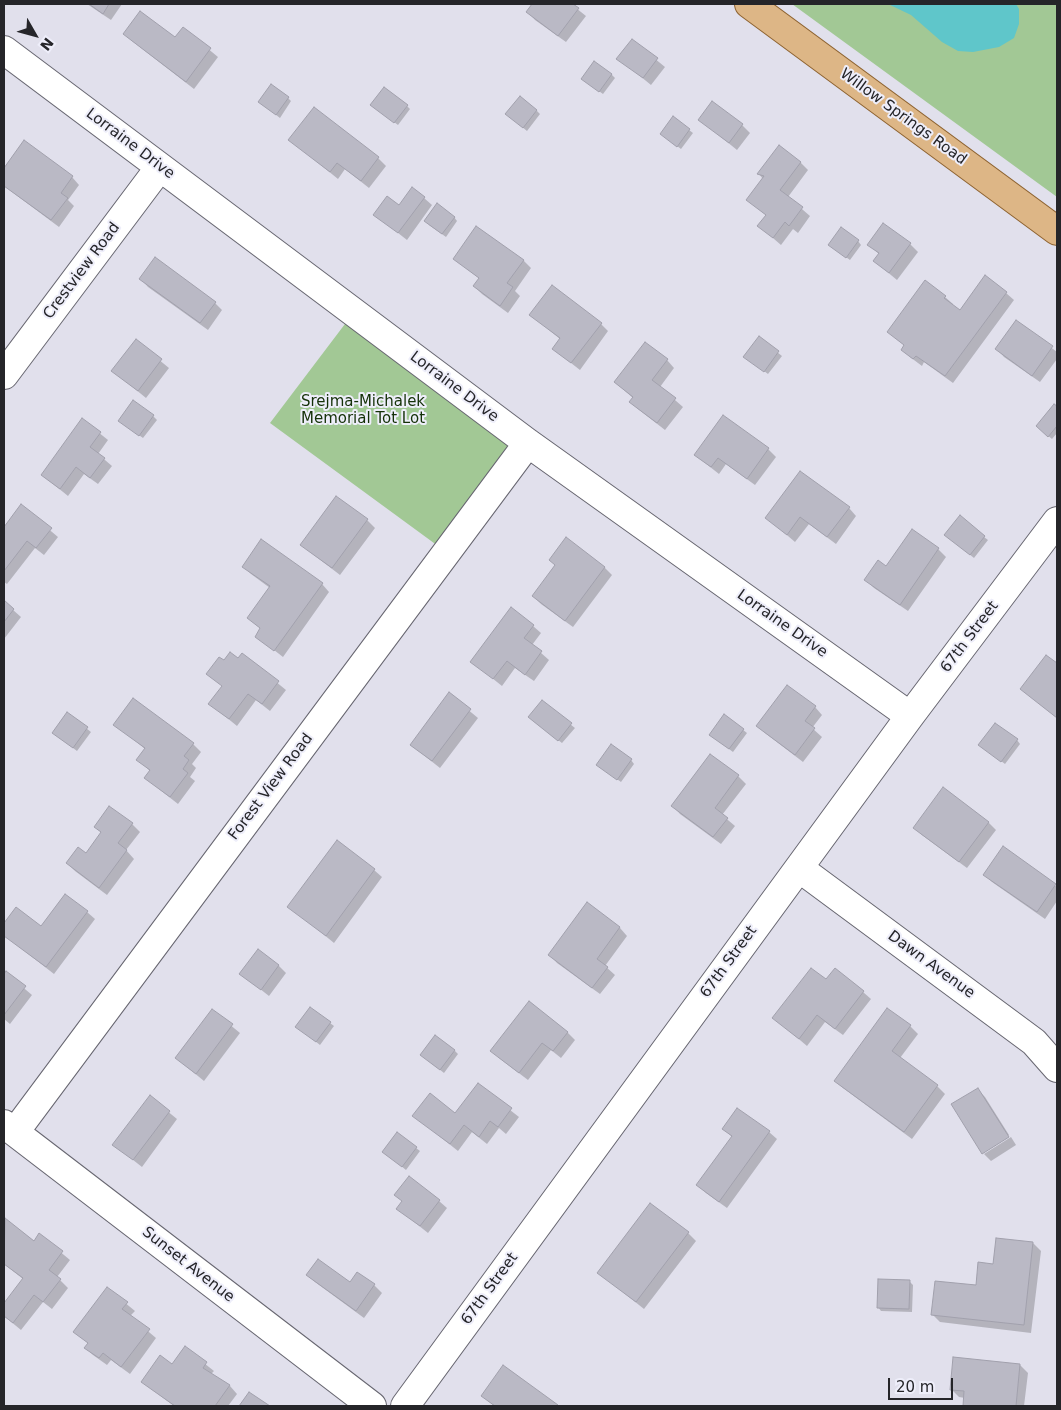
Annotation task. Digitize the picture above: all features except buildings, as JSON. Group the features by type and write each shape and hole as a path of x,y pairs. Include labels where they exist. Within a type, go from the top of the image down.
{"main road":[{"name":"Willow Springs Road","path":"749,4 1057,231"}],"street":[{"name":"Lorraine Drive","path":"4,50 528,443 910,716"},
{"name":"Crestview Road","path":"4,375 160,167"},
{"name":"Forest View Road","path":"9,1128 528,443"},
{"name":"67th Street","path":"405,1406 910,716 1057,521"},
{"name":"Dawn Avenue","path":"799,868 1034,1042 1057,1068"},
{"name":"Sunset Avenue","path":"9,1128 372,1406"}],"green space":[{"path":"792,4 1057,4 1057,197"},
{"name":"Srejma-Michalek Memorial Tot Lot","path":"348,320 507,442 507,449 438,546 270,423"}],"water":[{"path":"888,4 1016,4 1019,9 1019,24 1014,38 999,47 973,52 958,51 942,42 911,15"}]}
